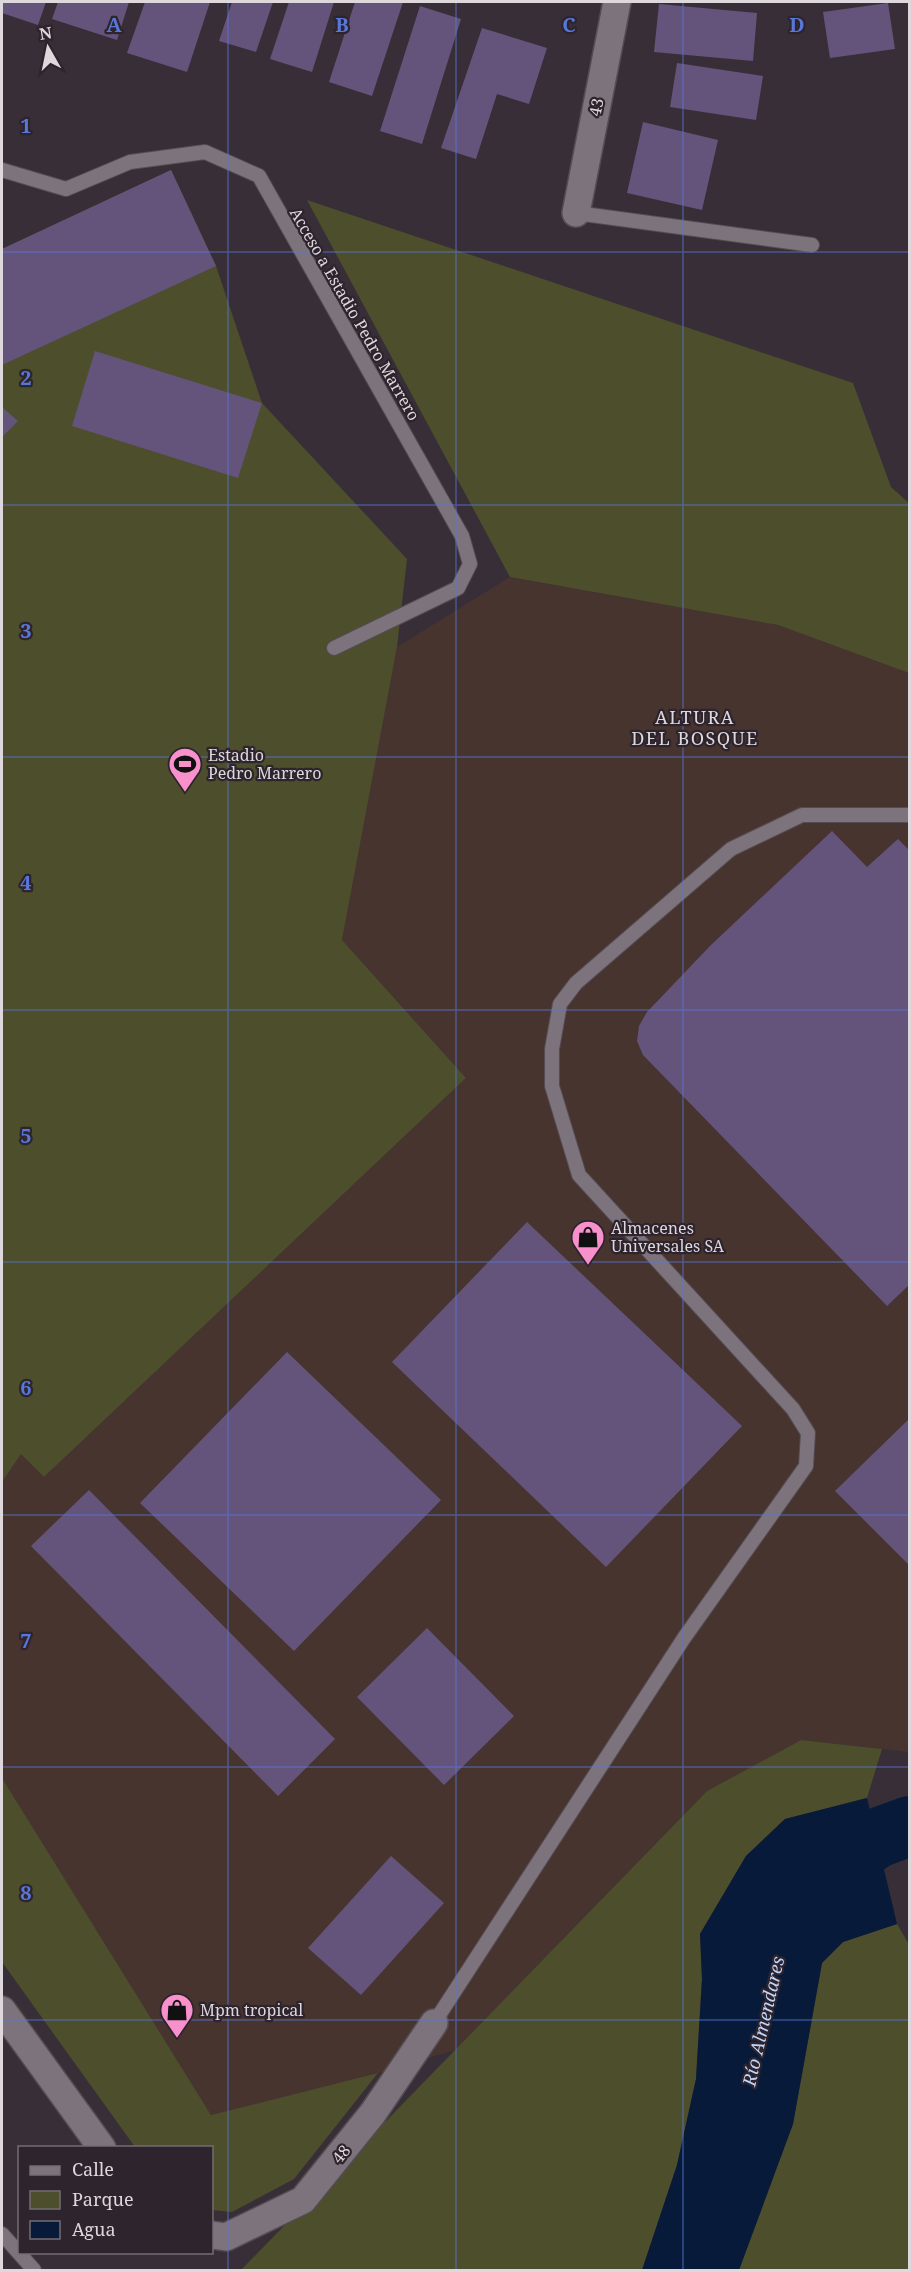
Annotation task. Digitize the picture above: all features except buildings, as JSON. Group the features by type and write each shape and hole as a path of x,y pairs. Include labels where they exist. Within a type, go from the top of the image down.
{"street":[{"name":"43","path":"576,213 617,2"},
{"path":"2,2010 101,2146"},
{"name":"48","path":"213,2235 226,2237 303,2200 373,2113 434,2024"}],"lane":[{"name":"Acceso a Estadio Pedro Marrero","path":"2,170 66,189 130,162 205,152 259,176 462,536 470,564 458,588 334,648"},
{"path":"576,213 812,245"},
{"path":"434,2024 684,1638 806,1466 808,1433 793,1409 579,1175 552,1086 552,1049 560,1004 576,982 731,849 802,815 909,815"},
{"path":"2,2234 18,2252"},
{"path":"19,2254 34,2271"}],"shaded area":[{"name":"Almacenes Universales SA","path":"510,577 778,625 909,673 909,1752 801,1740 707,1791 455,2050 378,2073 211,2115 2,1778 2,1482 21,1454 44,1477 466,1078 342,940 397,647"}],"green space":[{"name":"Estadio Pedro Marrero","path":"171,170 216,266 262,403 407,559 397,647 342,940 466,1078 44,1477 21,1454 2,1482 2,249"},
{"path":"307,200 853,383 891,487 909,503 909,673 778,625 510,577"},
{"path":"801,1740 882,1749 867,1798 785,1819 746,1856 700,1934 702,1979 696,2079 677,2165 642,2270 241,2270 707,1791"},
{"path":"2,1778 211,2115 378,2073 294,2179 232,2212 213,2210 213,2146 134,2146 2,1962"},
{"path":"897,1924 910,1946 909,2270 739,2270 793,2124 822,1963 843,1942"}],"water":[{"path":"867,1798 897,1924 843,1942 822,1963 793,2124 739,2270 642,2270 677,2165 696,2079 702,1979 700,1934 746,1856 785,1819"}],"waterway":[{"name":"Río Almendares","path":"808,1885 877,1838 910,1826"}],"place":[{"name":"Estadio Pedro Marrero","path":"185,793"},
{"name":"Almacenes Universales SA","path":"588,1266"},
{"name":"Mpm tropical","path":"177,2039"}],"district":[{"name":"ALTURA DEL BOSQUE","path":"695,727"}]}
